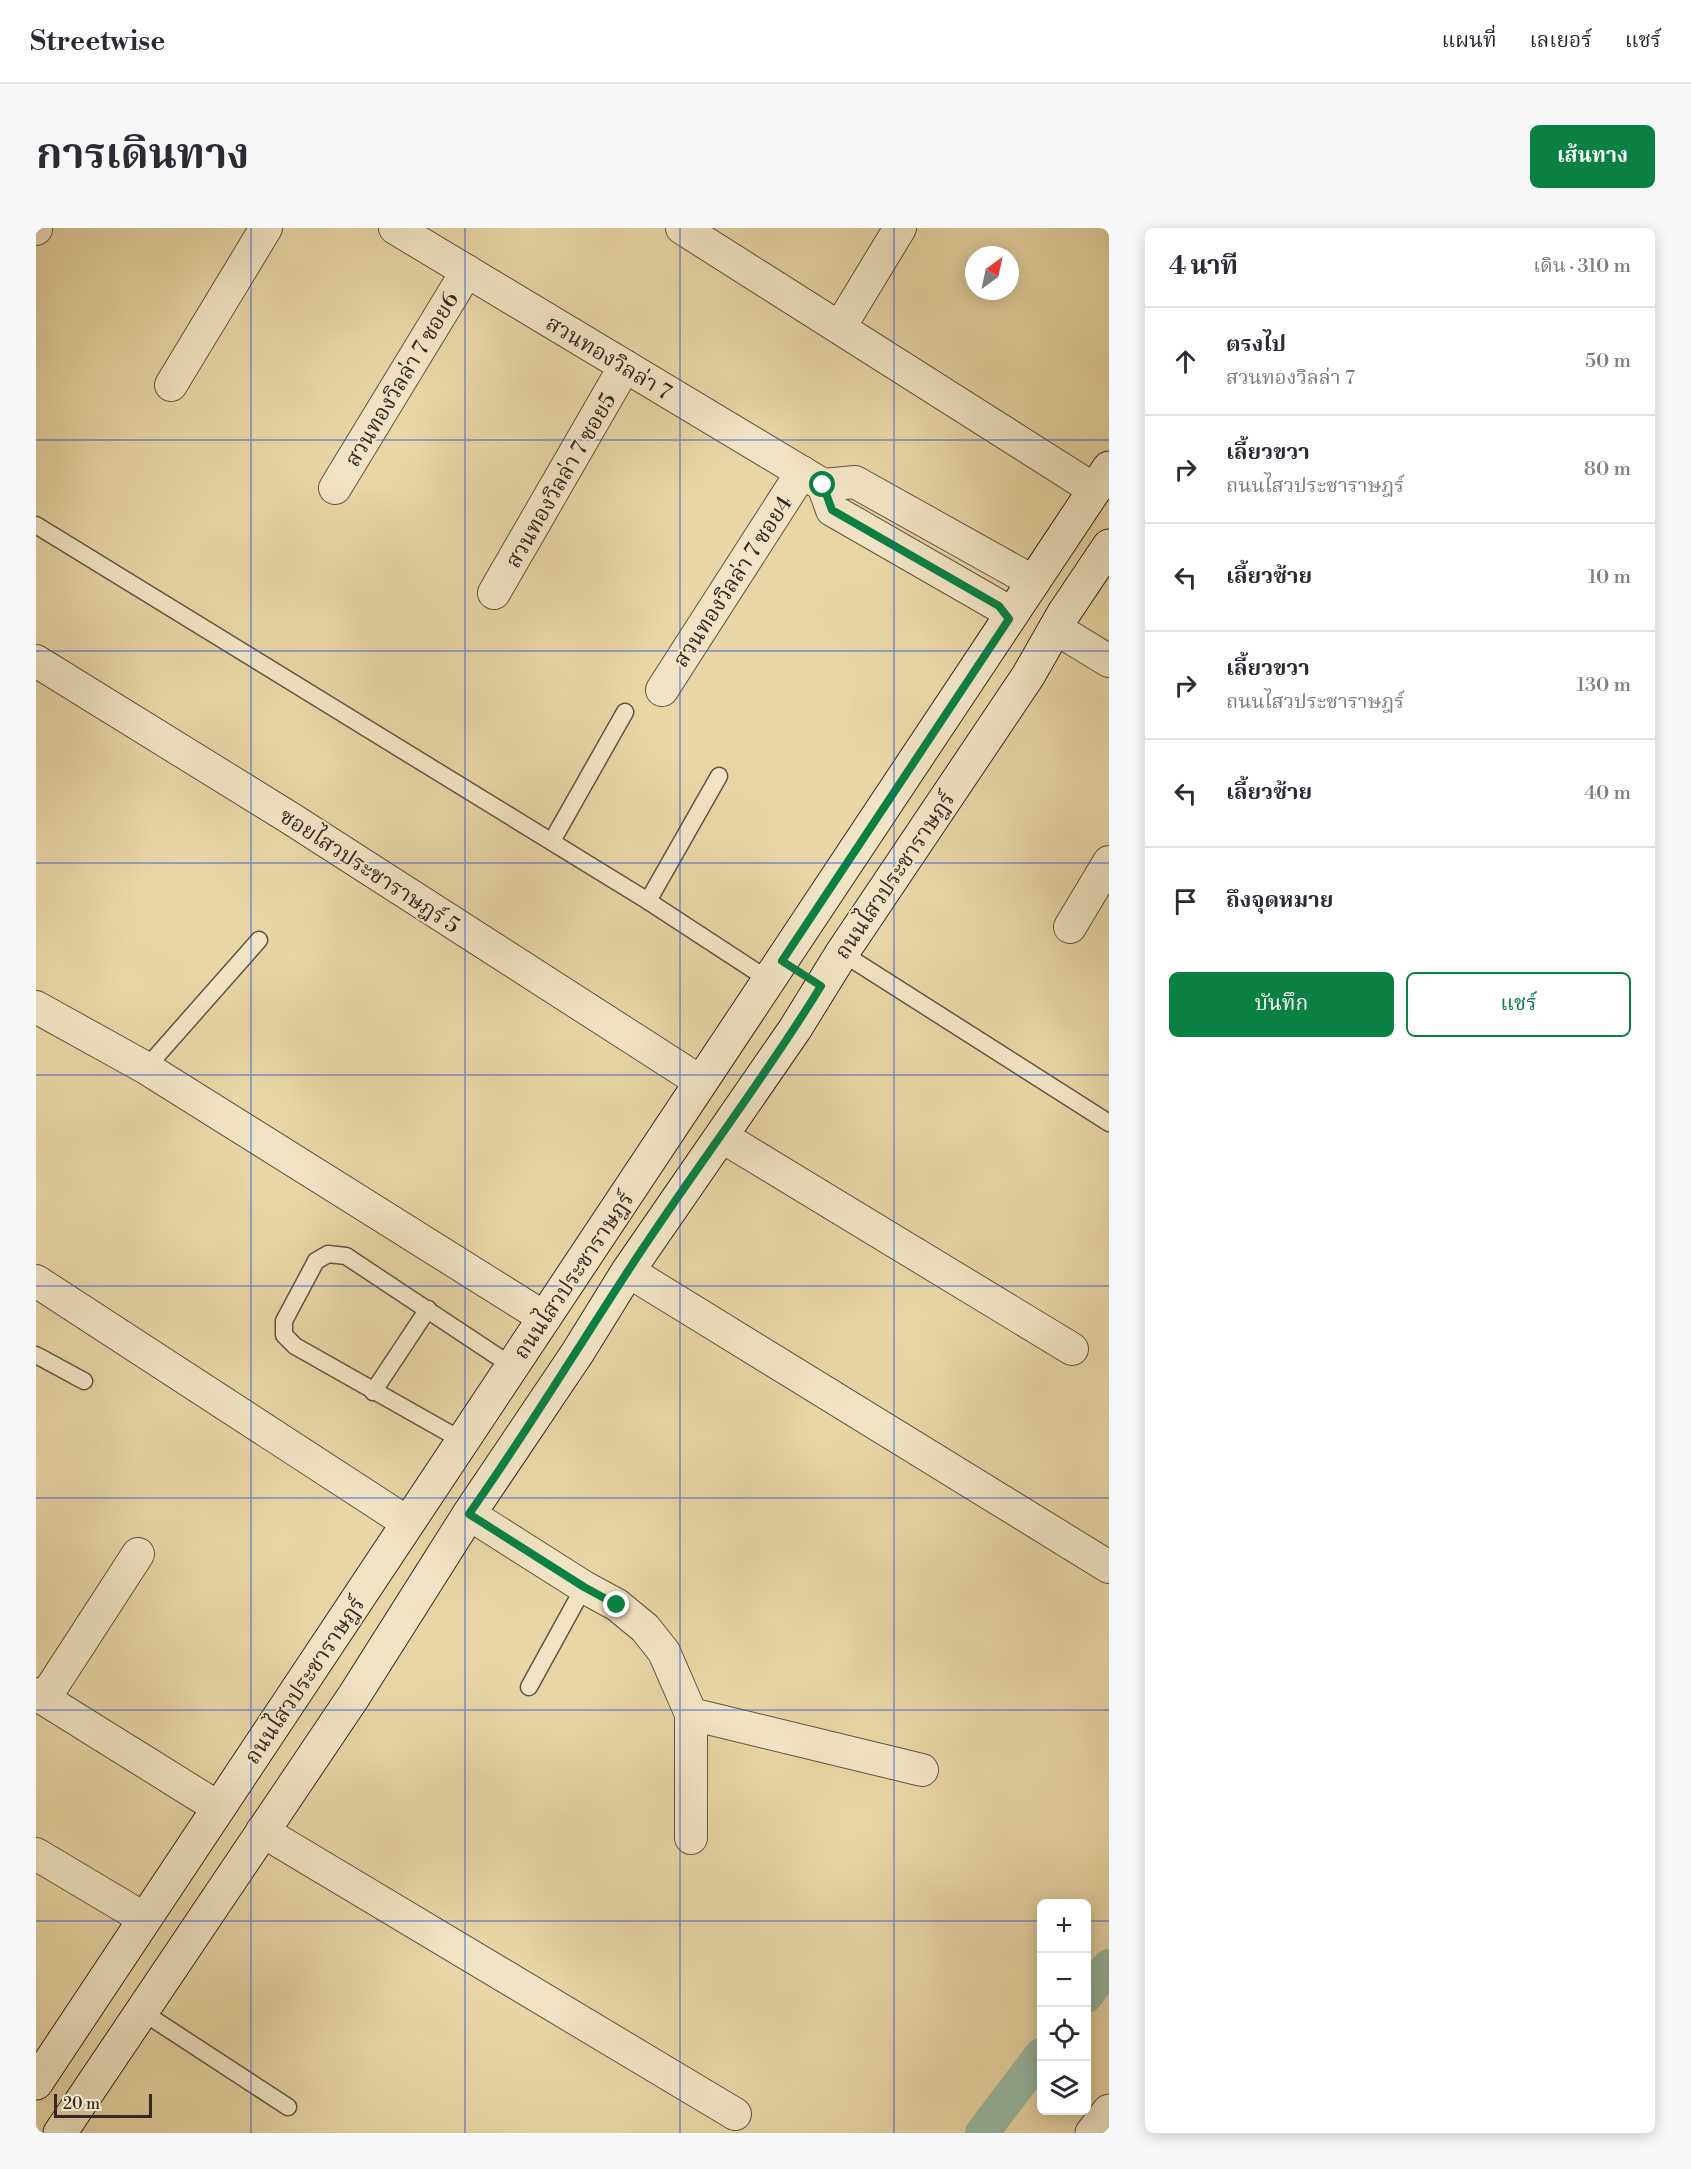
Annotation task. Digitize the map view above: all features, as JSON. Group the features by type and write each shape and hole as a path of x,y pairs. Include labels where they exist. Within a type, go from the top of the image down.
{"main road":[{"name":"ถนนไสวประชาราษฎร์","path":"36,2083 1102,479"},
{"name":"ถนนไสวประชาราษฎร์","path":"60,2133 354,1696 469,1514 578,1352 628,1271 721,1136 1028,676 1055,628 1109,546"},
{"path":"776,970 821,986"},
{"path":"1092,2133 1109,2112"}],"street":[{"path":"171,385 266,228"},
{"name":"สวนทองวิลล่า 7","path":"395,228 812,478"},
{"path":"682,228 840,327 1102,479"},
{"path":"840,327 900,228"},
{"name":"สวนทองวิลล่า 7 ซอย6","path":"334,488 467,271"},
{"name":"สวนทองวิลล่า 7 ซอย5","path":"494,593 625,366"},
{"path":"812,478 855,482 1034,582"},
{"path":"812,478 832,510 999,606 1009,619"},
{"name":"สวนทองวิลล่า 7 ซอย4","path":"662,690 812,478"},
{"path":"1055,628 1109,661"},
{"name":"ซอยไสวประชาราษฎร์ 5","path":"36,661 290,818 701,1082"},
{"path":"1070,927 1109,862"},
{"path":"36,1006 146,1068 545,1318"},
{"path":"721,1136 1072,1349"},
{"path":"628,1271 1109,1567"},
{"path":"36,1281 408,1523"},
{"path":"469,1514 584,1587 617,1605 645,1628 664,1652 691,1714 691,1838"},
{"path":"138,1554 40,1697 219,1808"},
{"path":"691,1714 922,1770"},
{"path":"262,1831 735,2114"},
{"path":"36,1854 145,1919"}],"lane":[{"path":"36,525 648,901 776,970"},
{"path":"552,841 626,712"},
{"path":"648,901 719,776"},
{"path":"146,1068 259,940"},
{"path":"842,952 1109,1123"},
{"path":"463,1441 295,1346 284,1335 284,1321 316,1261 328,1254 346,1257 512,1366"},
{"path":"373,1392 428,1309"},
{"path":"36,1354 84,1381"},
{"path":"529,1687 584,1587"},
{"path":"141,2011 288,2107"}],"waterway":[{"path":"1091,1989 1109,1966"},
{"path":"982,2133 1037,2060"}],"route":[{"path":"617,1605 584,1587 469,1514 578,1352 628,1271 795,1029 821,986 782,961 1009,619 999,606 832,510 823,485"}]}
